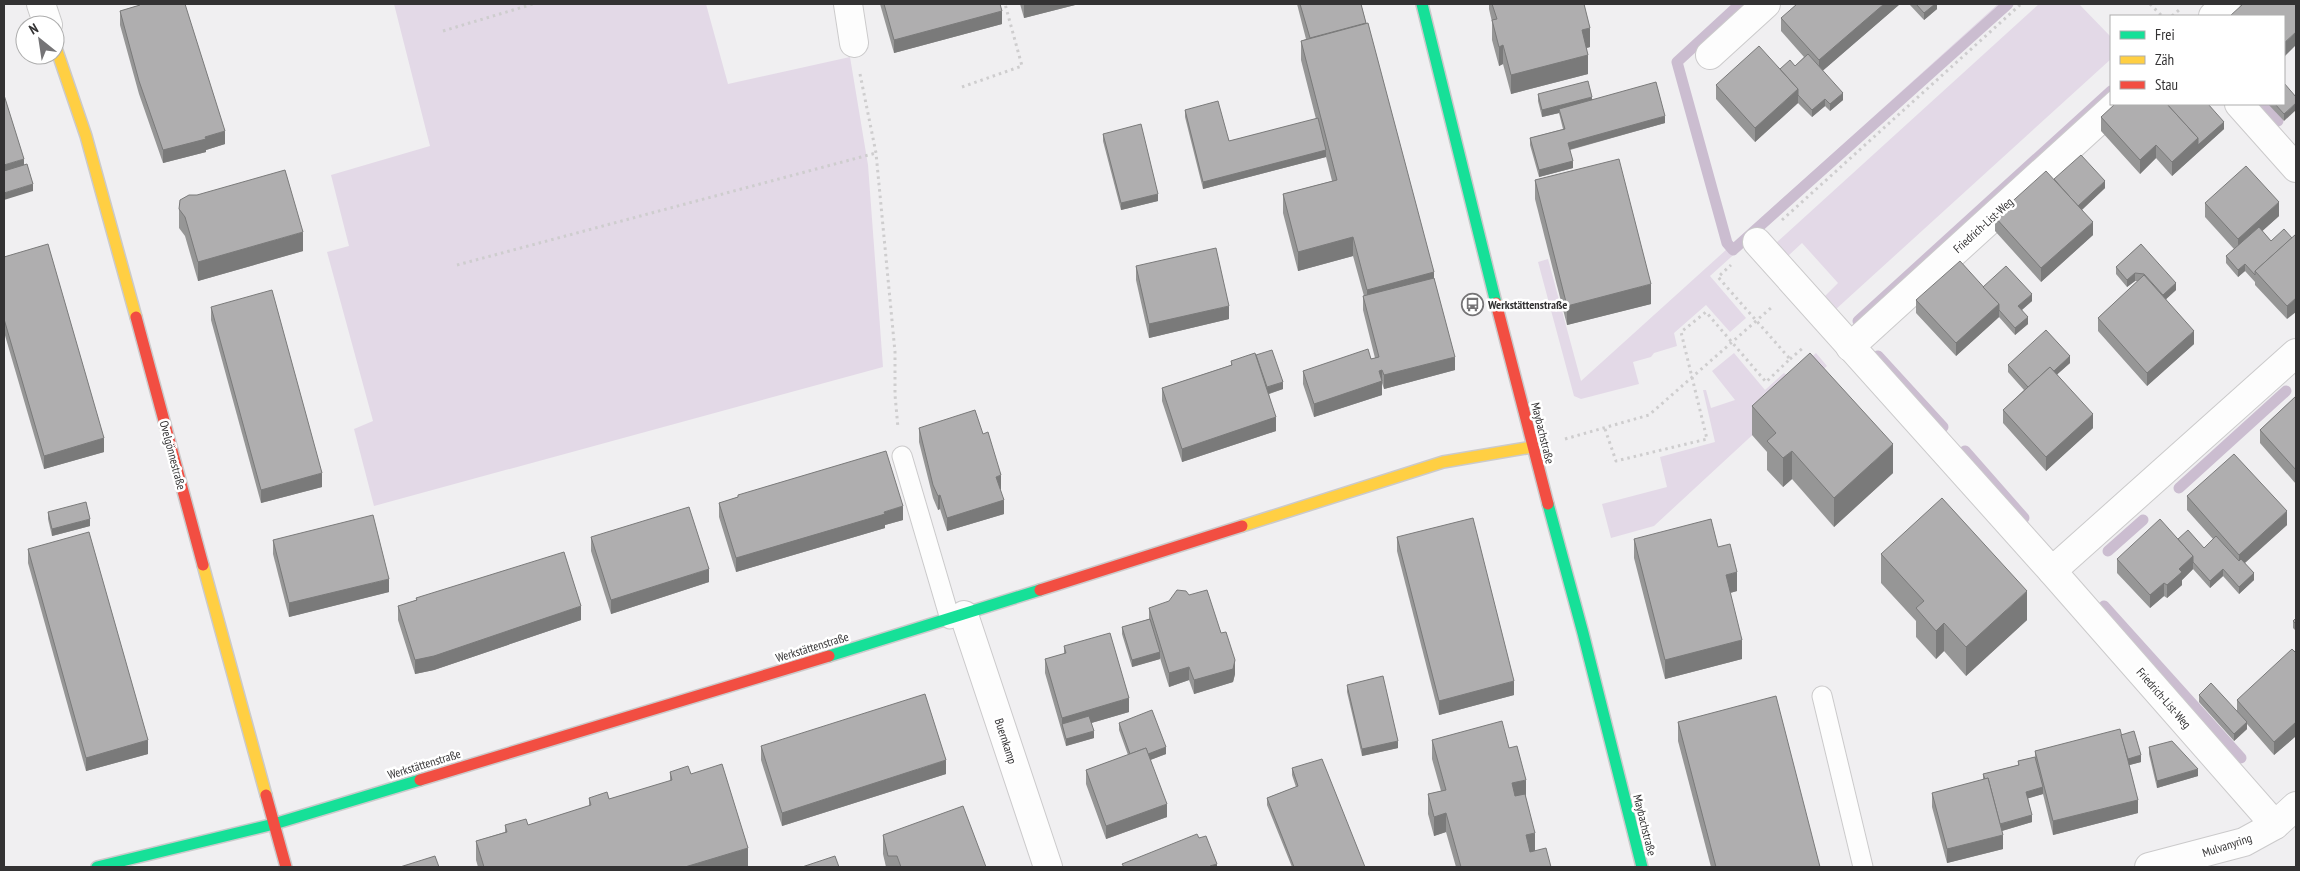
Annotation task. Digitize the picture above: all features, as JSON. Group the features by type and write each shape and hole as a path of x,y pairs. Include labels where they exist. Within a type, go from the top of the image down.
{"street":[{"path":"848,4 854,43"},
{"name":"Maybachstraße","path":"1422,4 1532,447 1581,624 1642,867"},
{"path":"1710,55 1766,4"},
{"path":"2214,15 2226,4"},
{"name":"Ovelgönnestraße","path":"62,65 86,136 286,867"},
{"name":"Friedrich-List-Weg","path":"1850,347 2116,105"},
{"path":"2240,105 2296,168"},
{"name":"Friedrich-List-Weg","path":"1757,242 2052,571 2275,825"},
{"path":"2052,571 2296,353"},
{"name":"Werkstättenstraße","path":"97,867 274,824 957,617 1443,462 1532,447"},
{"name":"Buernkamp","path":"957,617 1048,867"},
{"name":"Mulvanyring","path":"2149,867 2244,842 2275,825 2296,806"}],"lane":[{"path":"902,456 957,617"},
{"path":"1822,696 1863,867"}],"path":[{"path":"444,32 533,4"},
{"path":"962,87 1022,66 1005,4"},
{"path":"1790,359 1718,277 2021,4"},
{"path":"2150,4 2161,15"},
{"path":"854,43 876,153 895,352 894,395 902,456"},
{"path":"457,264 876,153"},
{"path":"1532,447 1606,429 1649,415 1767,311"},
{"path":"1606,429 1616,461 1708,439 1681,332 1706,312 1766,382 1806,345"}],"shaded area":[{"path":"394,4 706,4 728,84 850,57 868,165 883,367 374,506 354,429 373,421 327,252 349,246 331,175 430,146"},
{"path":"1998,4 2012,4 1710,276 1746,318 1730,332 1706,305 1674,333 1677,346 1633,362 1639,384 1581,399 1574,396 1538,262 1548,259 1581,381"},
{"path":"2039,4 2079,4 2110,36 2110,60 1835,310 1824,297 1838,283 1802,243 1788,256 1776,243"},
{"path":"1734,353 1765,390 1784,373 1789,377 1816,353 1827,366 1654,526 1611,538 1602,504 1667,487 1660,457 1715,442 1703,390 1706,390 1711,408 1735,400 1712,371"}],"building":[{"path":"140,4 185,4 225,131 205,137 206,139 163,150 139,81 120,11"},
{"path":"884,4 1000,4 1002,11 894,40"},
{"path":"1300,4 1361,4 1366,23 1310,38"},
{"path":"1492,4 1584,4 1590,28 1582,30 1588,55 1511,75 1503,45 1499,47 1492,20 1497,19"},
{"path":"1797,4 1884,4 1819,60 1781,18"},
{"path":"1916,4 1935,4 1924,13"},
{"path":"2243,4 2296,4 2296,32 2285,42 2285,15 2231,15"},
{"path":"1368,23 1434,272 1367,290 1353,237 1298,252 1283,194 1337,180 1301,41"},
{"path":"1759,46 1798,89 1755,128 1716,85"},
{"path":"1808,54 1843,93 1830,104 1825,99 1812,110 1798,95 1798,89 1780,69 1790,60 1795,66"},
{"path":"1588,81 1592,97 1542,110 1538,94"},
{"path":"1656,82 1665,116 1568,143 1573,161 1539,170 1530,138 1565,129 1559,109"},
{"path":"2285,84 2296,97 2296,103 2284,114 2276,105 2285,105"},
{"path":"4,95 24,159 4,165"},
{"path":"1218,101 1229,141 1318,118 1326,150 1203,182 1185,110"},
{"path":"2114,105 2168,105 2198,138 2172,162 2156,145 2140,160 2101,117"},
{"path":"2168,105 2209,105 2224,122 2198,145 2198,138"},
{"path":"1141,124 1158,194 1121,203 1103,134"},
{"path":"2081,155 2105,181 2078,206 2054,179"},
{"path":"1619,159 1651,284 1567,306 1535,180"},
{"path":"27,164 33,184 4,193 4,171"},
{"path":"2246,166 2279,202 2238,239 2205,203"},
{"path":"285,170 303,232 198,262 185,217 179,209 180,200 189,195 197,195"},
{"path":"2046,171 2093,222 2041,268 1995,217"},
{"path":"2259,227 2271,241 2284,229 2292,238 2255,271 2255,275 2245,264 2238,270 2226,256"},
{"path":"2296,234 2296,298 2287,306 2255,271"},
{"path":"48,244 104,438 44,456 4,319 4,257"},
{"path":"2141,244 2176,283 2163,295 2144,274 2135,273 2127,280 2116,267"},
{"path":"1216,248 1229,306 1149,324 1136,266"},
{"path":"1960,261 1999,304 1956,343 1916,300"},
{"path":"2006,266 2032,294 2018,306 2028,317 2015,328 1999,310 1999,304 1983,287"},
{"path":"2144,275 2194,331 2147,373 2098,318"},
{"path":"1434,278 1455,357 1384,375 1382,370 1379,371 1382,381 1314,404 1303,371 1368,349 1371,359 1379,357 1363,296"},
{"path":"272,290 322,473 261,490 211,307"},
{"path":"2046,330 2070,356 2054,371 2050,367 2028,387 2008,365"},
{"path":"1272,350 1283,382 1267,387 1256,355"},
{"path":"1255,353 1276,417 1182,449 1162,388 1232,365 1231,361"},
{"path":"1810,353 1893,444 1834,498 1792,451 1783,458 1767,441 1776,433 1752,406"},
{"path":"2050,367 2093,414 2046,457 2003,410"},
{"path":"2296,396 2296,470 2260,430"},
{"path":"975,410 983,434 988,432 1001,475 996,477 1004,500 947,518 940,495 938,496 933,485 919,428"},
{"path":"886,451 903,506 884,512 885,514 736,558 719,503 738,497 738,495"},
{"path":"2234,454 2287,511 2239,555 2187,496"},
{"path":"1942,498 2027,591 1966,647 1944,623 1936,631 1916,608 1924,601 1881,554"},
{"path":"86,502 90,519 52,529 48,512"},
{"path":"689,507 709,569 611,600 591,537"},
{"path":"373,515 389,579 289,603 273,540"},
{"path":"1473,518 1514,681 1439,701 1397,537"},
{"path":"1711,519 1718,547 1730,544 1737,572 1726,575 1742,640 1665,660 1634,539"},
{"path":"2160,519 2193,556 2179,569 2182,572 2167,585 2164,583 2150,595 2117,559"},
{"path":"2188,530 2204,548 2216,536 2239,561 2241,559 2254,573 2239,587 2223,569 2210,581 2193,562 2193,556 2178,539"},
{"path":"89,532 148,740 86,758 28,549"},
{"path":"564,552 581,606 434,656 415,660 398,606 417,600 416,598"},
{"path":"1177,590 1186,591 1189,595 1207,590 1221,633 1226,632 1235,660 1233,669 1194,680 1189,667 1169,673 1149,608 1169,601"},
{"path":"1150,619 1160,652 1132,660 1122,627"},
{"path":"1110,633 1129,698 1062,718 1045,659 1066,653 1064,646"},
{"path":"2292,649 2296,653 2296,722 2274,742 2237,700"},
{"path":"1383,676 1398,741 1362,749 1347,685"},
{"path":"2211,683 2247,722 2234,734 2199,695"},
{"path":"925,694 946,760 782,813 761,746"},
{"path":"1776,696 1820,867 1716,867 1678,722"},
{"path":"1152,710 1166,747 1148,754 1146,748 1130,754 1119,723"},
{"path":"1089,716 1094,731 1066,739 1062,724"},
{"path":"1502,721 1509,748 1517,746 1526,780 1512,783 1515,796 1525,794 1535,833 1526,835 1530,852 1546,848 1551,867 1461,867 1446,813 1434,817 1428,794 1446,790 1432,740"},
{"path":"2120,729 2138,800 2053,821 2035,751"},
{"path":"2134,731 2141,755 2128,759 2121,735"},
{"path":"2172,741 2198,769 2157,781 2149,747"},
{"path":"1146,748 1167,804 1106,826 1086,770"},
{"path":"2035,757 2043,787 2026,792 2032,815 2000,824 1988,778 1985,779 1983,774 2019,765 2018,761"},
{"path":"1322,759 1365,867 1294,867 1267,798 1298,786 1292,768"},
{"path":"722,764 748,848 685,867 484,867 476,841 507,832 505,825 526,819 528,825 591,805 589,798 607,792 609,799 672,780 670,772 688,766 691,774"},
{"path":"1988,778 2003,835 1947,849 1932,793"},
{"path":"963,806 986,867 901,867 897,856 888,856 883,835"},
{"path":"1197,834 1199,838 1206,836 1217,864 1210,867 1124,867 1122,864"},
{"path":"435,856 439,867 400,867"},
{"path":"835,856 839,867 802,867"}],"waterway":[{"path":"1740,4 1677,62 1727,243 1733,250 2008,4"},
{"path":"1858,321 2110,92"},
{"path":"2263,105 2278,121"},
{"path":"1878,356 1943,427"},
{"path":"2179,488 2286,391"},
{"path":"1965,451 2024,518"},
{"path":"2108,551 2143,520"},
{"path":"2104,606 2241,758"}],"traffic: fast":[{"path":"1422,4 1496,303"},
{"path":"1548,504 1583,633 1642,867"},
{"path":"829,656 1040,590"},
{"path":"97,867 274,824 420,780"}],"traffic: slow":[{"path":"62,65 86,136 136,317"},
{"path":"1242,526 1443,462 1532,447"},
{"path":"203,565 266,795"}],"traffic: jam":[{"path":"1496,303 1548,504"},
{"path":"136,317 203,565"},
{"path":"1040,590 1242,526"},
{"path":"420,780 829,656"},
{"path":"266,795 286,867"}],"place":[{"name":"Werkstättenstraße","path":"1472,304"}]}
